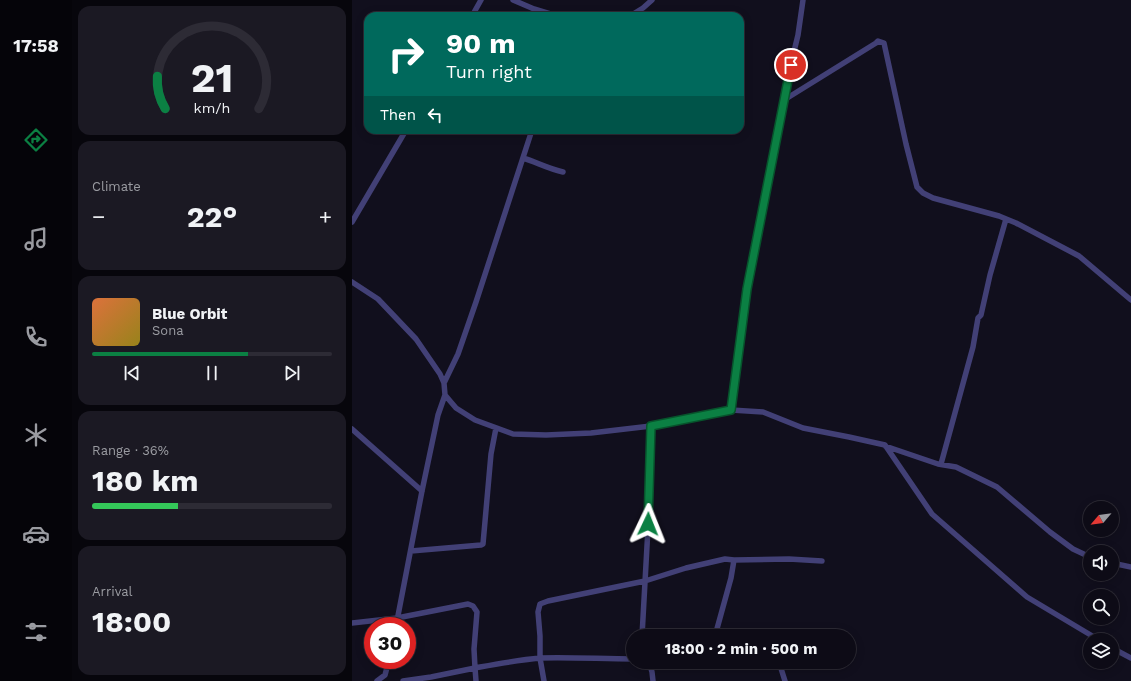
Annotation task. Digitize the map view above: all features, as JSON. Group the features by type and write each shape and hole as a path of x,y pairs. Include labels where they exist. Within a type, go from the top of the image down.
{"street":[{"path":"474,12 481,0"},
{"path":"513,0 544,12"},
{"path":"636,12 652,0"},
{"path":"731,410 747,289 798,35 803,0"},
{"path":"784,100 876,42 878,41 884,43 917,187 923,193 933,198 998,216 1016,223 1079,256 1131,300"},
{"path":"352,222 404,134"},
{"path":"444,383 458,354 531,134"},
{"path":"523,158 552,170 563,172"},
{"path":"941,464 973,347 978,318 981,315 990,275 1006,219"},
{"path":"352,282 378,299 416,339 440,374 444,383 445,395 438,415 397,617"},
{"path":"445,395 456,408 475,420 513,434 546,435 591,432 651,426 731,410 763,412 803,428 885,446 941,464 956,467 997,487 1050,532 1083,553"},
{"path":"642,629 651,426"},
{"path":"411,551 483,544 490,454 496,428"},
{"path":"352,429 422,491"},
{"path":"885,446 932,514 1027,597 1087,633"},
{"path":"544,681 540,658 538,612 540,604 548,601 645,581 725,559 790,559 822,561"},
{"path":"717,629 731,578 734,560"},
{"path":"1119,564 1131,567"},
{"path":"402,617 468,604 473,606 478,612 474,649 476,681"},
{"path":"352,623 364,622"},
{"path":"1119,652 1131,658"},
{"path":"402,681 514,661 540,658 626,659"},
{"path":"377,681 385,675 387,669"},
{"path":"651,669 653,681"},
{"path":"781,669 785,681"}],"route":[{"path":"648,524 651,426 731,410 747,289 791,65"}]}
